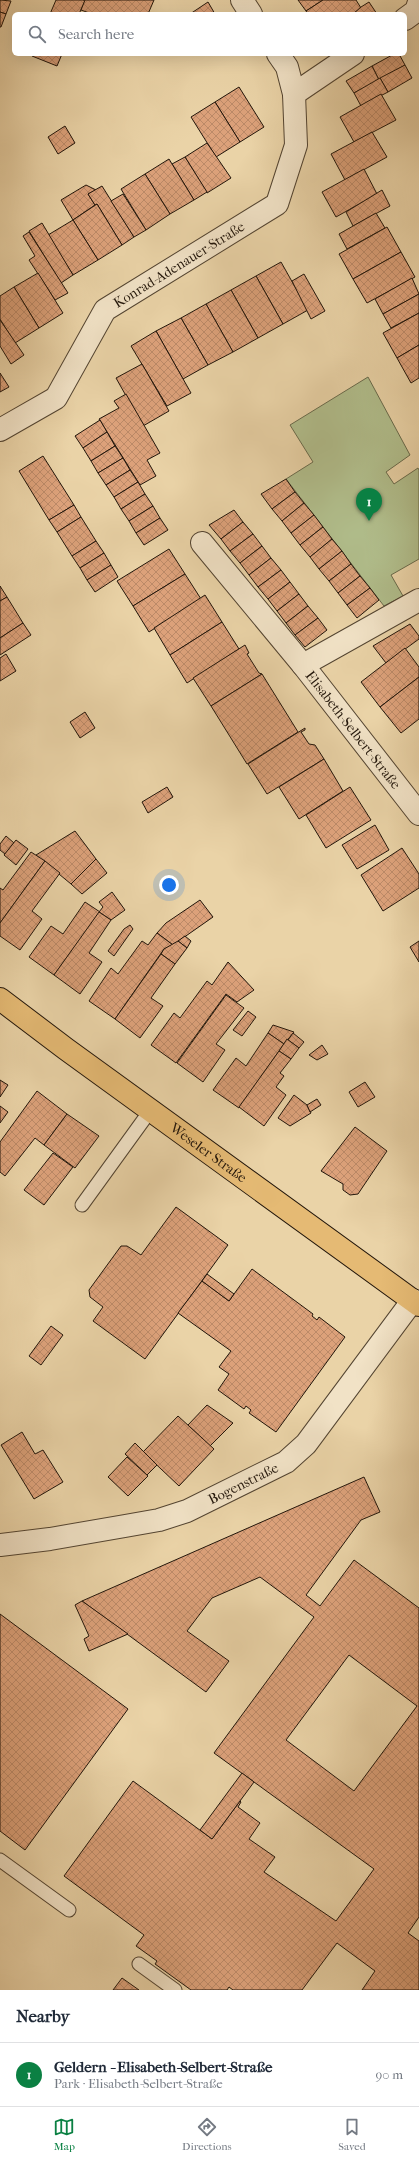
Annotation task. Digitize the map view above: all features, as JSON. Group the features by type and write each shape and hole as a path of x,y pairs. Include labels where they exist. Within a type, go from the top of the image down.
{"main road":[{"name":"Weseler Straße","path":"0,999 150,1111 416,1303"}],"street":[{"path":"242,0 250,12"},
{"name":"Konrad-Adenauer-Straße","path":"0,430 56,398 106,310 277,204 296,145 294,94 287,67 279,56"},
{"path":"294,94 350,56"},
{"name":"Elisabeth-Selbert-Straße","path":"202,543 303,665 419,814"},
{"name":"Elisabeth-Selbert-Straße","path":"303,665 419,600"},
{"name":"Bogenstraße","path":"0,1545 50,1539 159,1520 210,1501 286,1462 306,1444 416,1303"}],"lane":[{"path":"82,1205 150,1111"},
{"path":"0,1860 69,1910"},
{"path":"139,1964 175,1990"}],"green space":[{"path":"368,377 410,455 386,472 394,484 418,468 419,470 419,559 391,575 403,596 384,606 286,479 313,462 290,425"}],"building":[{"path":"0,0 11,1 6,14 0,12"},
{"path":"56,0 85,1 80,12 51,12"},
{"path":"85,0 154,0 149,12 86,12 81,10"},
{"path":"298,0 323,0 306,11"},
{"path":"323,0 356,0 361,8 356,12 306,11"},
{"path":"208,2 214,12 193,12"},
{"path":"369,2 376,12 355,12"},
{"path":"0,12 6,14 1,27 0,27"},
{"path":"32,56 61,56 57,66"},
{"path":"390,56 400,56 405,65 379,80 372,66"},
{"path":"405,65 412,78 388,92 380,78"},
{"path":"372,66 379,80 354,93 346,81"},
{"path":"380,78 388,92 361,106 354,93"},
{"path":"239,87 264,127 240,142 215,102"},
{"path":"381,94 396,120 354,142 340,117"},
{"path":"215,102 240,142 216,157 191,117"},
{"path":"65,126 75,143 58,154 48,137"},
{"path":"372,132 387,157 345,180 331,154"},
{"path":"207,143 231,178 207,193 185,157"},
{"path":"185,157 207,192 194,200 172,164"},
{"path":"169,159 194,200 170,214 145,174"},
{"path":"364,169 377,194 336,217 322,192"},
{"path":"145,174 170,214 146,230 121,189"},
{"path":"86,185 96,190 88,194 95,205 73,220 61,200"},
{"path":"102,186 134,237 122,245 97,204 95,205 88,194"},
{"path":"382,190 390,206 353,226 346,212"},
{"path":"123,194 146,230 134,237 111,201"},
{"path":"97,204 122,245 98,260 73,220"},
{"path":"376,213 385,228 347,249 339,234"},
{"path":"73,220 98,260 73,275 48,235"},
{"path":"42,223 73,275 61,283 29,231"},
{"path":"387,227 401,252 353,279 339,254"},
{"path":"29,232 68,293 55,300 29,260 35,256 23,236"},
{"path":"401,252 415,277 367,303 353,279"},
{"path":"281,262 308,310 283,324 256,276"},
{"path":"38,273 63,313 39,328 14,287"},
{"path":"304,274 325,311 311,319 292,281"},
{"path":"256,276 283,324 258,338 231,290"},
{"path":"412,278 419,294 383,314 375,299"},
{"path":"14,287 39,328 15,343 0,319 0,296"},
{"path":"231,290 258,338 233,352 206,304"},
{"path":"419,294 419,313 391,328 383,314"},
{"path":"206,304 233,352 208,365 181,318"},
{"path":"419,313 419,345 397,358 383,333"},
{"path":"181,318 208,365 183,379 156,331"},
{"path":"0,320 24,355 11,364 0,346"},
{"path":"156,331 191,393 167,406 131,346"},
{"path":"419,345 419,378 411,383 397,358"},
{"path":"142,364 169,411 143,426 116,378"},
{"path":"0,373 9,387 0,392"},
{"path":"126,394 160,453 147,460 156,476 140,485 99,419 119,408 114,401"},
{"path":"100,420 107,432 83,448 75,436"},
{"path":"107,432 115,446 91,461 83,448"},
{"path":"115,446 123,458 98,473 91,461"},
{"path":"43,456 74,505 49,520 19,471"},
{"path":"123,458 130,470 106,485 98,473"},
{"path":"130,470 138,482 114,497 106,485"},
{"path":"286,479 295,492 272,509 261,494"},
{"path":"138,482 145,494 121,509 114,497"},
{"path":"295,492 304,503 282,521 272,509"},
{"path":"145,494 153,506 129,521 121,509"},
{"path":"304,503 314,515 291,533 282,521"},
{"path":"74,505 81,517 57,532 49,520"},
{"path":"153,506 160,518 136,533 129,521"},
{"path":"234,510 243,522 221,539 209,525"},
{"path":"314,515 323,527 300,545 291,533"},
{"path":"81,517 96,541 72,556 57,532"},
{"path":"160,518 168,530 144,545 136,533"},
{"path":"243,522 253,534 230,551 221,539"},
{"path":"323,527 332,539 310,557 300,545"},
{"path":"253,534 262,546 240,563 230,551"},
{"path":"332,539 342,551 319,569 310,557"},
{"path":"96,541 104,553 80,568 72,556"},
{"path":"262,546 271,558 249,575 240,563"},
{"path":"169,549 185,574 133,606 117,581"},
{"path":"342,551 351,564 329,581 319,569"},
{"path":"104,553 111,565 87,580 80,568"},
{"path":"271,558 281,570 258,587 249,575"},
{"path":"351,564 360,576 338,593 329,581"},
{"path":"111,565 118,577 95,592 87,580"},
{"path":"281,570 290,582 268,599 258,587"},
{"path":"185,574 201,599 149,632 133,606"},
{"path":"360,576 370,588 347,605 338,593"},
{"path":"290,582 299,594 277,611 268,599"},
{"path":"0,586 7,597 0,601"},
{"path":"370,588 379,600 357,618 347,605"},
{"path":"299,594 308,606 286,623 277,611"},
{"path":"205,595 222,622 170,655 154,628"},
{"path":"7,597 23,623 0,638 0,601"},
{"path":"308,606 318,618 295,635 286,623"},
{"path":"318,618 327,630 305,647 295,635"},
{"path":"222,622 239,649 187,683 170,655"},
{"path":"23,623 31,635 0,655 0,638"},
{"path":"410,624 419,636 419,639 386,663 373,646"},
{"path":"245,645 249,653 247,654 259,673 262,674 211,706 193,678"},
{"path":"405,648 419,667 419,677 380,707 361,682"},
{"path":"6,654 16,671 0,681 0,658"},
{"path":"262,674 298,732 247,764 211,706"},
{"path":"419,677 419,719 401,733 380,707"},
{"path":"85,712 95,728 80,738 70,722"},
{"path":"305,728 305,730 301,732 309,744 315,745 324,759 267,794 248,764"},
{"path":"324,759 343,791 299,819 279,787"},
{"path":"167,787 173,797 148,813 142,802"},
{"path":"350,787 371,820 326,848 306,815"},
{"path":"375,825 389,850 357,869 342,845"},
{"path":"75,831 96,859 71,884 36,855"},
{"path":"6,836 14,843 5,854 0,850 0,844"},
{"path":"16,840 28,849 16,865 4,855"},
{"path":"402,848 419,874 419,888 383,911 361,875"},
{"path":"31,852 45,861 0,923 0,888 3,890"},
{"path":"96,859 107,873 82,894 71,884"},
{"path":"45,861 60,873 32,911 42,919 20,950 0,936 0,923"},
{"path":"112,892 125,910 111,920 99,912 103,907 99,902"},
{"path":"200,900 213,917 173,945 157,933 166,923"},
{"path":"85,902 100,912 54,975 29,957 51,926 63,934"},
{"path":"99,912 111,920 89,953 102,962 80,994 54,975"},
{"path":"130,925 133,929 114,956 108,951 124,929"},
{"path":"157,933 173,945 164,949 115,1019 89,1001 111,968 118,974 142,941 148,945"},
{"path":"185,936 191,941 187,948 178,941"},
{"path":"178,941 187,948 175,964 161,954 164,949"},
{"path":"419,941 419,962 410,947"},
{"path":"161,954 175,964 151,998 163,1006 140,1038 115,1019"},
{"path":"228,962 254,990 237,1002 226,994 176,1063 151,1045 174,1013 180,1018 207,981 212,985"},
{"path":"226,995 244,1008 216,1044 225,1050 203,1082 177,1063"},
{"path":"248,1011 256,1017 242,1036 233,1030"},
{"path":"273,1025 294,1032 284,1044 268,1033"},
{"path":"268,1033 284,1044 239,1108 213,1090 236,1058 246,1066"},
{"path":"293,1033 304,1042 299,1048 288,1040"},
{"path":"287,1039 299,1048 291,1059 279,1051"},
{"path":"322,1045 328,1054 317,1060 309,1055"},
{"path":"279,1051 291,1059 280,1073 284,1076 276,1087 286,1095 264,1126 239,1107"},
{"path":"0,1080 8,1085 0,1097"},
{"path":"365,1082 375,1097 358,1107 349,1092"},
{"path":"37,1091 67,1114 44,1145 35,1138 5,1176 0,1172 0,1142"},
{"path":"294,1095 307,1105 311,1113 290,1126 278,1118"},
{"path":"317,1099 321,1105 310,1112 307,1105"},
{"path":"0,1106 8,1112 0,1123"},
{"path":"67,1114 99,1136 75,1168 44,1145"},
{"path":"355,1127 387,1151 358,1194 350,1195 343,1190 343,1184 321,1171"},
{"path":"53,1153 73,1167 44,1205 24,1190"},
{"path":"176,1207 228,1245 145,1359 93,1321 103,1307 90,1297 89,1290 121,1246 127,1246 141,1255"},
{"path":"252,1269 313,1314 312,1316 317,1320 319,1317 345,1337 276,1432 249,1413 251,1410 246,1406 244,1409 218,1390 229,1374 219,1367 231,1351 178,1313 202,1281 229,1301"},
{"path":"207,1274 234,1294 229,1301 202,1281"},
{"path":"51,1326 63,1335 41,1365 29,1356"},
{"path":"207,1405 233,1423 210,1446 188,1425"},
{"path":"178,1416 214,1449 179,1486 143,1452"},
{"path":"22,1432 35,1454 43,1450 63,1482 34,1499 1,1445"},
{"path":"135,1443 157,1465 147,1475 125,1454"},
{"path":"127,1457 148,1476 128,1496 108,1477"},
{"path":"364,1477 380,1512 361,1520 306,1595 320,1606 354,1560 419,1608 419,1917 408,1933 419,1941 419,1990 362,1990 375,1971 337,1943 302,1990 233,1990 229,1987 227,1990 191,1990 155,1964 157,1961 136,1946 144,1935 64,1876 133,1781 212,1839 240,1801 241,1802 238,1807 260,1823 249,1839 275,1857 264,1872 336,1921 374,1869 214,1753 314,1617 260,1577 212,1598 187,1631 229,1661 206,1692 82,1601","holes":["349,1655 417,1706 354,1791 286,1740"]},
{"path":"82,1601 128,1634 89,1651 84,1639 89,1636 75,1605"},
{"path":"0,1614 128,1709 25,1850 0,1831"},
{"path":"242,1773 254,1782 212,1839 200,1830"},
{"path":"122,1978 139,1990 113,1990"}],"place":[{"name":"Geldern - Elisabeth-Selbert-Straße","path":"369,521"}]}
